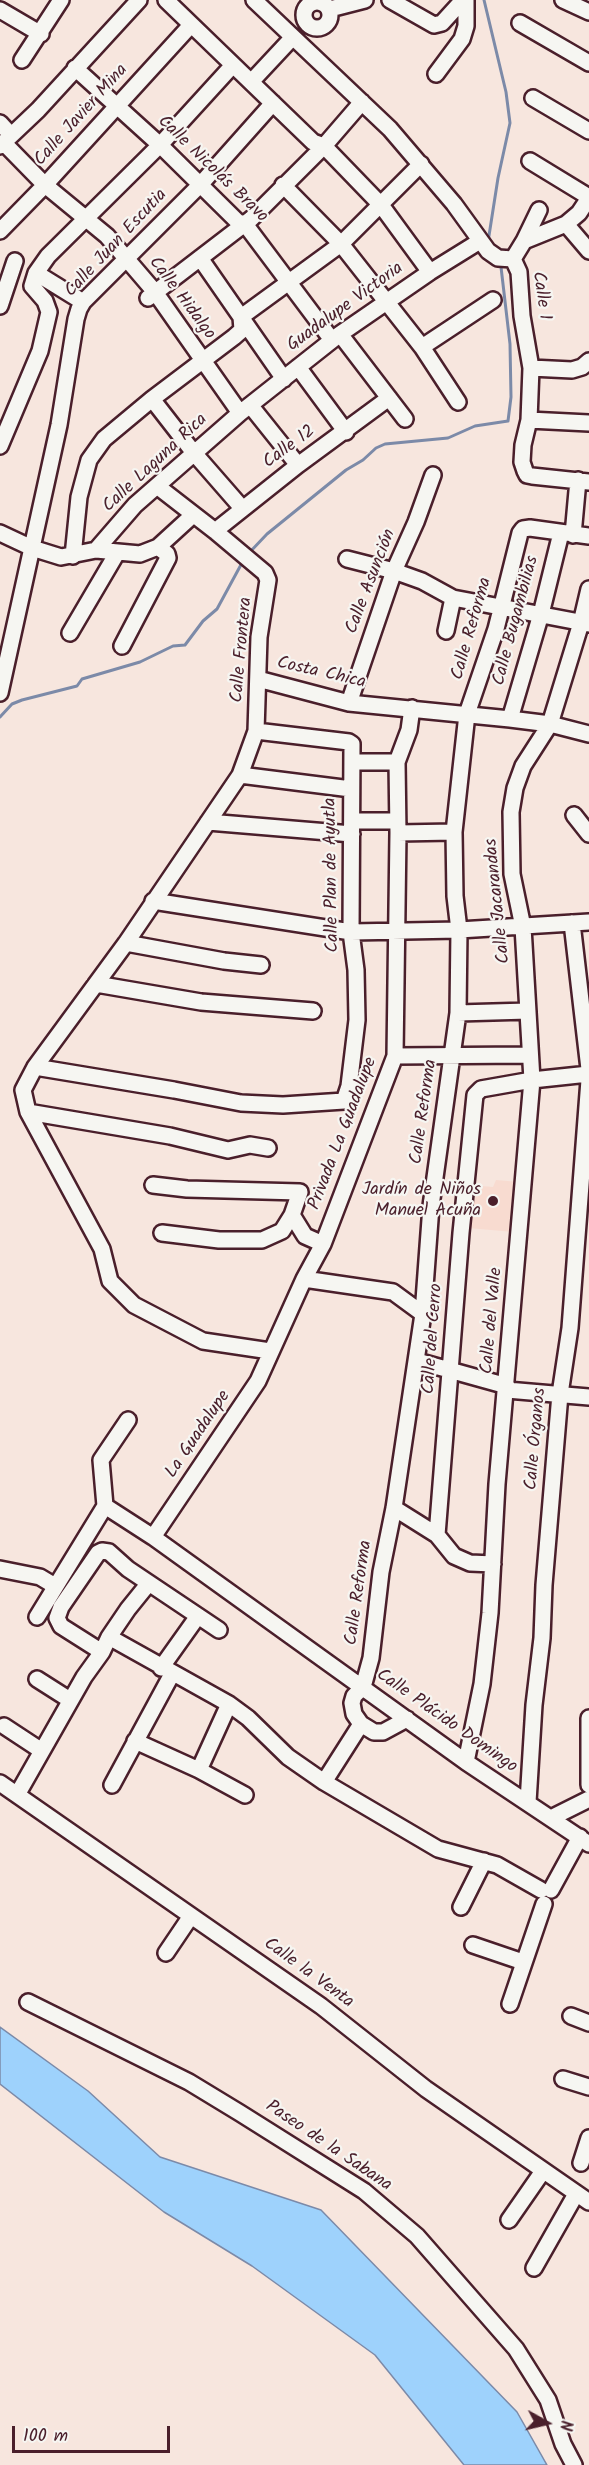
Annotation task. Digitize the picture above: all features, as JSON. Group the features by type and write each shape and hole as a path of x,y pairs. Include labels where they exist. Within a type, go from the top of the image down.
{"street":[{"path":"22,60 61,0"},
{"path":"5,141 38,110 140,0"},
{"path":"165,0 313,142 324,146 381,205 430,272"},
{"path":"254,0 390,129 454,204 488,250 513,259"},
{"path":"330,9 365,0"},
{"path":"390,0 434,25 447,19 465,0"},
{"path":"436,74 462,39 466,26 465,0"},
{"path":"563,0 589,12"},
{"path":"0,10 41,34"},
{"path":"520,23 589,63"},
{"name":"Calle Javier Mina","path":"0,231 117,107 190,25"},
{"path":"251,82 293,37"},
{"path":"0,446 40,351 48,306 32,286 36,273 48,256 160,145 233,65"},
{"name":"Calle Nicolás Bravo","path":"75,68 160,145 238,222 245,224 290,282 405,419"},
{"path":"533,98 589,131"},
{"path":"152,295 245,224 324,146 362,102"},
{"name":"Calle Juan Escutia","path":"0,693 5,639 32,548 59,425 75,319 83,302 200,185 273,103"},
{"name":"Calle Hidalgo","path":"0,123 5,141 45,185 107,236 203,360 298,465"},
{"path":"524,241 566,224 579,213 589,197 530,161"},
{"path":"241,318 341,244 421,164"},
{"path":"283,185 341,244 422,347 458,402"},
{"name":"Calle 1","path":"529,420 531,368 522,316 519,272 513,259 539,210"},
{"path":"566,224 589,251"},
{"name":"Guadalupe Victoria","path":"245,409 336,337 430,272 488,250"},
{"path":"200,258 284,379"},
{"path":"0,306 15,261"},
{"path":"36,273 83,302"},
{"path":"422,347 493,300"},
{"path":"73,556 79,497 89,460 104,439 242,330 241,318"},
{"path":"531,368 572,370 582,367 589,361"},
{"path":"298,367 346,432"},
{"name":"Calle 12","path":"215,531 298,465 346,432 389,398"},
{"path":"152,399 194,453 242,508"},
{"name":"Calle Laguna Rica","path":"96,550 135,505 245,409"},
{"path":"567,534 584,481 527,475 522,462 523,445 529,420 589,423"},
{"name":"Calle Asunción","path":"349,703 394,571 416,522 433,475"},
{"name":"Calle Frontera","path":"27,1112 23,1090 35,1067 126,943 240,775 256,731 260,637 268,580 265,573 157,486"},
{"path":"0,533 32,548 61,557 96,550 141,554 158,547 193,515"},
{"name":"Calle Reforma","path":"365,1727 354,1714 352,1703 354,1696 363,1687 371,1658 381,1572 394,1508 417,1361 431,1206 458,1013 459,930 455,896 454,832 467,714 479,684 520,533 523,529 530,528 589,536"},
{"name":"Calle Bugambilias","path":"510,719 567,534"},
{"path":"122,646 168,558 167,554 158,547"},
{"path":"70,633 117,553"},
{"path":"347,559 422,581 453,598 585,623"},
{"name":"Calle Jacarandas","path":"532,1080 523,927 512,874 512,812 515,788 524,766 550,724 585,623 589,590"},
{"path":"446,631 453,598"},
{"name":"Costa Chica","path":"258,679 349,703 550,724 589,734"},
{"name":"Privada La Guadalupe","path":"270,1351 323,1244 395,1056 397,762 409,730 412,708"},
{"path":"256,731 349,742 353,749 352,762 397,762"},
{"name":"Calle Plan de Ayutla","path":"35,1067 241,1103 283,1105 344,1101 349,1086 357,1020 356,970 351,932 352,762"},
{"path":"240,775 351,789"},
{"path":"574,815 589,834"},
{"path":"208,822 398,827 454,832"},
{"path":"153,901 351,932 459,930 589,922"},
{"path":"572,923 589,1069"},
{"path":"126,943 224,962 261,965"},
{"path":"96,984 201,1002 313,1011"},
{"path":"458,1013 528,1011"},
{"path":"395,1056 529,1055"},
{"path":"532,1080 589,1074"},
{"name":"Calle del Cerro","path":"437,1535 461,1233 475,1095 481,1089 532,1080"},
{"name":"Calle del Valle","path":"466,1762 482,1684 490,1612 532,1080"},
{"name":"Calle Órganos","path":"528,1802 560,1394 570,1328 589,1080"},
{"path":"27,1112 170,1136 228,1150 250,1145 268,1148"},
{"path":"27,1112 102,1249 110,1281 134,1305 203,1341 270,1351"},
{"path":"153,1185 187,1189 300,1192 292,1215 282,1231 262,1240 219,1240 162,1233"},
{"path":"292,1215 305,1236 323,1244"},
{"path":"304,1279 393,1292 423,1314"},
{"name":"La Guadalupe","path":"153,1538 258,1381 270,1351"},
{"path":"417,1361 507,1388 589,1397"},
{"path":"37,1617 105,1506 101,1460 128,1420"},
{"name":"Calle Plácido Domingo","path":"105,1506 466,1762 585,1841"},
{"path":"394,1508 437,1535 448,1550 460,1559 470,1563 493,1564"},
{"path":"219,1630 129,1569 109,1552 102,1551 98,1553 61,1607 57,1618 61,1626 167,1671 229,1704 248,1718 288,1757 327,1784 438,1849 497,1865 545,1895"},
{"path":"0,1569 40,1577 55,1586"},
{"path":"17,1795 70,1700 149,1583"},
{"path":"112,1785 167,1671 198,1616"},
{"path":"37,1679 70,1700"},
{"path":"199,1770 229,1704"},
{"path":"589,1718 589,1785"},
{"path":"327,1784 365,1727 383,1732 407,1719"},
{"path":"4,1726 42,1751"},
{"path":"135,1741 199,1770 245,1795"},
{"name":"Calle la Venta","path":"0,1783 321,2006 426,2089 582,2198"},
{"path":"551,1818 589,1799"},
{"path":"510,2004 545,1895 585,1841"},
{"path":"461,1907 484,1861"},
{"path":"166,1953 191,1916"},
{"path":"473,1945 523,1962"},
{"name":"Paseo de la Sabana","path":"28,2002 189,2082 220,2100 364,2191 417,2235 516,2349 548,2400 563,2444 574,2465"},
{"path":"571,2016 589,2023"},
{"path":"563,2079 589,2087"},
{"path":"581,2163 589,2138"},
{"path":"508,2220 543,2171"},
{"path":"534,2268 582,2198"}],"shaded area":[{"name":"Jardín de Niños Manuel Acuña","path":"496,1180 519,1182 514,1232 468,1228 469,1185 493,1187"}],"water":[{"path":"0,2027 88,2091 160,2157 321,2210 517,2412 547,2465 464,2465 375,2355 252,2266 164,2212 0,2084"}],"waterway":[{"path":"484,0 506,92 510,123 498,178 488,242"},
{"path":"249,553 267,534 376,448 385,444 448,438 475,426 508,421 511,397 510,344 499,264"},
{"path":"0,717 12,704 22,700 77,686 82,679 140,662 173,646 185,645 203,621 217,609 243,561"}],"place":[{"name":"Jardín de Niños Manuel Acuña","path":"493,1201"}]}
